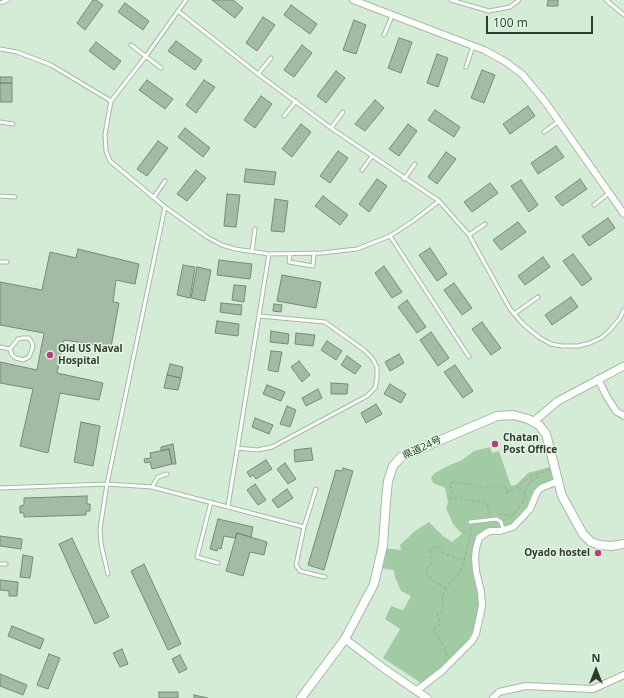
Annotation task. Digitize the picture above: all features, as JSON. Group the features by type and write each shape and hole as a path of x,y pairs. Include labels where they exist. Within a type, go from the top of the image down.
{"main road":[{"name":"県道24号","path":"301,698 345,639 374,584 383,545 388,481 393,466 400,457 497,416 513,415 528,419 539,425 546,434 562,496 583,534 591,542 600,545 611,546 624,544"}],"street":[{"path":"353,0 484,50 506,62 522,75 546,103 624,214"},
{"path":"533,422 558,401 624,366"},
{"path":"598,379 613,406 624,416"},
{"path":"416,690 449,664 472,641 476,634 482,606 475,558 479,538 486,532 504,530 513,527 530,509 537,492 541,488 558,481"},
{"path":"345,639 386,670 427,698"},
{"path":"493,698 500,692 526,686 593,689 624,675"}],"lane":[{"path":"0,3 8,0"},
{"path":"186,0 146,56 111,101 105,134 106,151 110,161 165,206 207,237 222,245 252,252 290,254 357,248 390,236 439,201"},
{"path":"451,0 490,11 510,7 518,0"},
{"path":"606,0 624,15"},
{"path":"178,11 258,74 331,128 404,179 439,201 469,235 510,309 524,325 540,338 551,344 562,346 578,346 590,343 601,338 610,330 620,318 624,310"},
{"path":"384,35 392,16"},
{"path":"131,45 161,68"},
{"path":"466,67 473,46"},
{"path":"0,49 17,52 51,65 111,101"},
{"path":"258,74 271,58"},
{"path":"284,116 296,102"},
{"path":"331,128 343,112"},
{"path":"544,132 559,121"},
{"path":"0,122 13,124"},
{"path":"362,170 372,156"},
{"path":"404,179 415,164"},
{"path":"154,197 165,181"},
{"path":"594,205 609,193"},
{"path":"0,196 15,197"},
{"path":"108,574 100,536 108,484 165,206"},
{"path":"469,235 485,224"},
{"path":"252,252 255,229"},
{"path":"390,236 469,357"},
{"path":"290,254 289,262 313,266 314,253"},
{"path":"228,506 269,254"},
{"path":"0,262 7,262"},
{"path":"514,314 538,297"},
{"path":"237,448 257,450 272,447 367,396 375,388 377,378 377,367 372,358 364,350 325,322 259,316"},
{"path":"29,338 32,343 29,357 23,360 12,355 10,349 18,339 29,338"},
{"path":"0,346 10,349"},
{"path":"152,487 158,477 167,474"},
{"path":"0,488 108,484 152,487 304,527"},
{"path":"316,489 304,527 296,565 300,571 325,577"},
{"path":"211,502 197,557 218,563"},
{"path":"470,522 497,519 501,522 504,530"},
{"path":"0,564 6,564"}],"path":[{"path":"489,520 487,503 466,500 458,497 450,499 452,494 450,483 468,483 477,487 502,486 507,488 507,493 530,476 555,468"},
{"path":"489,514 512,516 523,502 527,487 531,481 538,477 538,473"},
{"path":"518,486 522,492 525,493"},
{"path":"449,664 444,646 433,630 441,624 437,615 443,610 442,596 449,584 459,574 464,561 471,532 470,522"},
{"path":"446,589 427,576 426,571 432,562 430,550 437,546 441,548 443,553 464,561"}],"green space":[{"path":"490,447 492,453 499,451 511,486 516,485 528,473 553,466 558,482 543,487 530,509 515,524 487,532 476,548 481,597 474,632 459,650 439,669 421,683 383,658 400,629 385,619 391,606 402,610 404,609 411,596 401,591 395,577 394,570 379,568 384,548 401,550 400,545 415,531 429,522 443,536 452,542 462,534 453,524 446,508 448,502 445,488 433,483 431,477 435,473 462,460 474,451"}],"building":[{"path":"93,0 96,0 103,5 85,30 77,23"},
{"path":"212,0 233,0 243,8 235,18"},
{"path":"548,0 558,0 558,6 547,6"},
{"path":"125,3 149,21 143,30 118,12"},
{"path":"291,5 317,24 310,34 284,15"},
{"path":"263,17 275,25 257,51 246,43"},
{"path":"354,20 366,25 356,54 343,50"},
{"path":"399,38 412,42 401,73 388,68"},
{"path":"176,41 202,60 195,70 168,51"},
{"path":"96,42 121,61 114,70 89,51"},
{"path":"302,45 312,53 294,77 284,70"},
{"path":"437,54 448,58 438,87 427,83"},
{"path":"482,70 495,75 484,103 471,98"},
{"path":"336,71 345,78 326,103 317,96"},
{"path":"0,77 12,77 12,83 0,83"},
{"path":"147,80 173,99 165,109 139,90"},
{"path":"204,80 215,87 196,113 186,105"},
{"path":"0,83 12,83 12,102 0,102"},
{"path":"261,96 272,104 255,128 244,120"},
{"path":"375,100 384,108 365,131 355,124"},
{"path":"528,106 535,116 510,134 503,124"},
{"path":"435,110 460,127 454,137 428,120"},
{"path":"301,124 311,132 292,157 282,149"},
{"path":"408,124 417,131 399,156 389,149"},
{"path":"185,128 210,148 203,157 178,137"},
{"path":"158,141 168,148 147,176 137,169"},
{"path":"556,146 564,157 538,174 531,163"},
{"path":"338,151 348,158 330,183 320,176"},
{"path":"446,152 456,159 437,184 428,177"},
{"path":"246,169 276,172 274,185 244,182"},
{"path":"196,170 206,178 187,201 177,194"},
{"path":"377,179 387,186 369,212 359,204"},
{"path":"580,179 587,189 562,206 555,197"},
{"path":"521,180 538,205 529,212 511,186"},
{"path":"490,183 498,193 472,212 464,202"},
{"path":"227,194 240,195 236,227 224,226"},
{"path":"323,196 348,215 340,225 315,206"},
{"path":"275,199 288,201 284,232 271,231"},
{"path":"608,218 615,228 589,246 582,236"},
{"path":"518,222 526,232 501,250 493,240"},
{"path":"430,248 447,274 437,281 419,255"},
{"name":"Old US Naval Hospital","path":"78,249 139,264 135,284 116,280 113,302 119,303 111,347 64,340 57,373 103,383 99,400 60,393 48,453 20,446 33,389 0,383 0,362 37,370 44,333 0,325 0,282 42,290 50,252 76,258"},
{"path":"573,254 592,279 582,286 563,261"},
{"path":"543,257 550,267 525,285 518,276"},
{"path":"219,260 252,264 250,279 217,275"},
{"path":"183,265 195,267 190,298 177,295"},
{"path":"384,266 402,292 392,298 375,273"},
{"path":"197,267 211,270 205,301 191,298"},
{"path":"282,275 321,282 316,308 277,301"},
{"path":"454,283 472,308 462,315 444,290"},
{"path":"234,285 246,286 244,302 232,300"},
{"path":"571,297 578,307 552,325 545,315"},
{"path":"407,300 426,327 417,333 398,307"},
{"path":"221,303 242,305 241,315 220,312"},
{"path":"274,304 282,305 281,312 273,311"},
{"path":"217,321 239,324 238,336 215,333"},
{"path":"482,322 501,348 491,355 472,329"},
{"path":"271,331 289,334 288,344 270,342"},
{"path":"431,332 449,358 438,366 420,340"},
{"path":"296,333 315,335 313,346 295,344"},
{"path":"327,341 342,351 336,360 321,350"},
{"path":"271,351 282,352 278,372 268,370"},
{"path":"399,354 404,363 390,371 385,362"},
{"path":"347,356 361,366 355,374 341,365"},
{"path":"299,361 310,375 302,382 291,367"},
{"path":"170,364 183,367 181,378 167,375"},
{"path":"455,365 473,391 463,398 444,372"},
{"path":"167,375 181,378 178,390 164,388"},
{"path":"331,383 348,384 347,394 331,394"},
{"path":"390,384 406,394 401,403 384,394"},
{"path":"267,385 285,392 281,401 263,394"},
{"path":"318,389 322,398 306,406 302,398"},
{"path":"376,404 382,414 366,423 361,413"},
{"path":"287,406 296,410 290,427 280,424"},
{"path":"255,418 273,425 269,434 252,427"},
{"path":"81,422 100,426 93,466 74,462"},
{"path":"173,444 176,464 172,464 169,449 161,451 161,447"},
{"path":"311,448 313,460 295,462 294,450"},
{"path":"169,449 172,464 152,469 150,462 145,463 144,459 151,458 150,453"},
{"path":"266,460 272,469 256,479 253,475 250,477 247,472"},
{"path":"285,463 296,479 288,484 277,469"},
{"path":"343,468 353,471 324,570 308,565 336,470 342,471"},
{"path":"255,484 266,500 258,505 247,490"},
{"path":"287,489 293,498 278,508 272,500"},
{"path":"87,496 87,504 90,504 90,511 86,511 86,515 24,517 24,513 20,513 20,506 24,505 24,498"},
{"path":"218,519 253,527 251,537 237,533 235,538 224,536 221,549 218,548 217,551 210,549"},
{"path":"237,533 267,542 264,555 250,552 243,576 226,571"},
{"path":"0,536 22,539 21,549 0,546"},
{"path":"72,538 109,617 95,624 59,544"},
{"path":"23,555 33,557 30,578 20,577"},
{"path":"144,564 181,644 168,650 131,571"},
{"path":"0,580 18,582 17,596 9,596 9,591 0,590"},
{"path":"12,626 44,639 40,649 8,636"},
{"path":"122,649 128,664 120,667 113,653"},
{"path":"49,654 60,658 48,689 37,685"},
{"path":"180,655 187,669 179,673 172,659"},
{"path":"0,674 27,685 23,695 0,686"},
{"path":"159,692 178,692 178,698 159,698"},
{"path":"194,695 208,698 194,698"}],"place":[{"name":"Old US Naval Hospital","path":"50,355"},
{"name":"Chatan Post Office","path":"495,444"},
{"name":"Oyado hostel","path":"598,553"}]}
